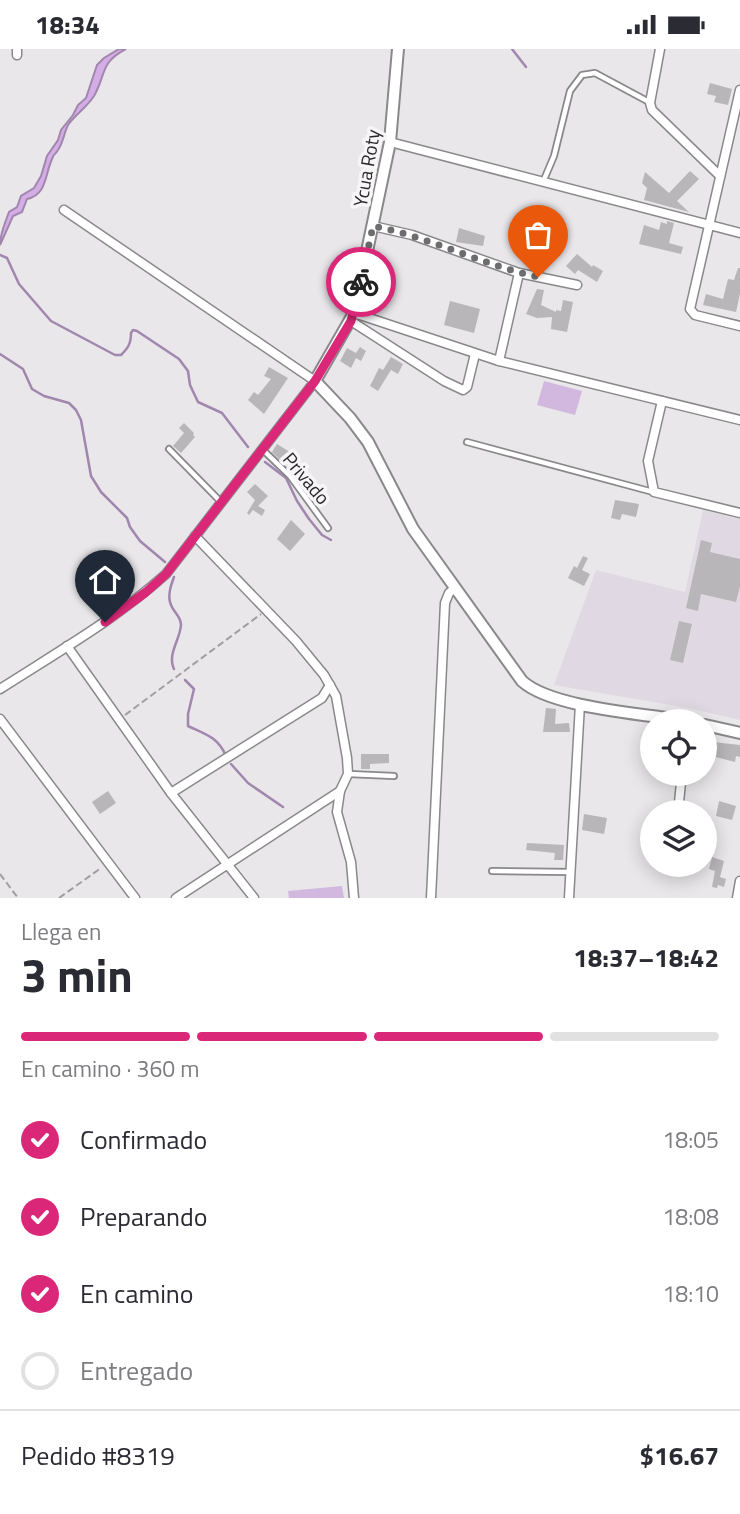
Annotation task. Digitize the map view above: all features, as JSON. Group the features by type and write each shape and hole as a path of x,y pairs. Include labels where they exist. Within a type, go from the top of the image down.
{"street":[{"name":"Ycua Roty","path":"0,689 146,592 173,566 315,381 353,317 390,142 398,49"},
{"path":"660,49 650,103 655,116 720,176"},
{"path":"740,90 690,311 695,315 740,326"},
{"path":"390,142 740,233"},
{"path":"64,211 315,381 344,411 368,442 413,529 522,681 538,692 580,704 640,713"},
{"path":"373,226 412,235 519,273 577,285"},
{"path":"499,361 519,273"},
{"path":"353,317 460,390 467,387 475,354"},
{"path":"353,317 499,361 740,420"},
{"path":"662,401 648,461 654,492 740,513"},
{"path":"195,536 268,610 330,685 336,696 348,774 340,791 337,812 351,862 354,898"},
{"path":"431,898 445,603 454,588"},
{"path":"67,646 171,793 254,898"},
{"path":"171,793 322,698 330,685"},
{"path":"569,898 580,704"},
{"path":"0,719 135,898"},
{"path":"717,728 740,733"},
{"path":"176,898 340,791"},
{"path":"737,898 740,881"}],"lane":[{"path":"543,182 554,156 570,91 582,75 588,72 602,76 650,103"},
{"path":"467,442 654,492"},
{"path":"169,449 221,502"},
{"name":"Privado","path":"262,449 290,476 328,528"},
{"path":"348,774 394,776"},
{"path":"492,871 571,872"}],"path":[{"path":"119,720 268,610"},
{"path":"59,898 108,862"},
{"path":"0,874 18,898"}],"shaded area":[{"path":"119,49 126,49 108,64 94,96 68,125 42,189 34,197 27,199 22,212 13,216 0,245 9,212 17,207 21,196 34,188 61,130 86,98 97,65"},
{"path":"544,381 582,391 575,415 537,405"},
{"path":"703,510 740,519 740,720 717,715 717,709 692,709 554,685 596,570 685,592"},
{"path":"342,886 344,898 289,898 288,891"}],"building":[{"path":"710,83 732,89 728,105 714,102 716,96 707,94"},
{"path":"690,171 699,179 677,201 689,212 644,200 647,188 642,183 645,172 669,193"},
{"path":"667,221 674,223 669,243 683,247 681,254 639,244 644,225 659,230 661,222 667,224"},
{"path":"459,228 485,236 483,246 456,242"},
{"path":"577,254 592,267 593,265 603,271 597,282 578,270 575,274 566,266"},
{"path":"738,268 740,294 736,312 703,305 706,294 723,299 728,279 734,280"},
{"path":"537,289 544,290 541,305 556,312 561,311 563,300 573,302 567,332 551,329 552,317 537,318 526,314"},
{"path":"450,301 480,309 474,333 444,325"},
{"path":"360,347 366,351 361,361 356,358 351,368 340,361 347,348 356,353"},
{"path":"391,357 403,364 398,374 391,370 378,391 370,386 379,368 383,370"},
{"path":"269,367 288,378 264,414 248,400 254,392 258,395 271,379 264,376"},
{"path":"184,423 195,437 181,453 173,446 184,433 179,428"},
{"path":"277,444 298,457 292,465 288,462 284,464 272,452"},
{"path":"255,484 268,496 258,506 265,510 262,516 253,510 249,515 247,513 255,500 247,492"},
{"path":"615,500 639,504 636,517 622,514 620,520 611,518"},
{"path":"291,520 305,534 290,551 277,539"},
{"path":"701,540 712,543 710,552 740,559 740,586 736,602 701,594 698,611 686,608"},
{"path":"583,556 588,558 582,570 590,574 584,586 568,578"},
{"path":"679,621 692,624 683,663 670,660"},
{"path":"546,708 556,709 555,724 569,723 570,732 543,732"},
{"path":"717,742 740,745 740,757 736,756 735,762 717,757"},
{"path":"361,754 389,754 389,763 370,764 370,769 361,769"},
{"path":"108,791 116,803 100,814 92,802"},
{"path":"719,801 736,806 732,820 717,816"},
{"path":"584,814 607,818 604,834 582,830"},
{"path":"527,843 564,845 563,860 554,860 555,853 526,850"},
{"path":"717,859 724,861 720,877 726,879 724,887 712,887 714,877 717,877"}],"waterway":[{"path":"512,49 526,67"},
{"path":"0,255 7,258 19,284 51,321 115,355 121,355 130,343 131,333 133,330 137,331 179,359 188,371 190,385 198,402 222,413 248,447"},
{"path":"0,354 23,369 32,389 44,396 69,403 76,410 81,420 91,476 101,492 127,518 140,541 165,562"},
{"path":"265,462 286,478 309,519 322,535 331,540"},
{"path":"174,577 170,602 181,625 172,658 174,669"},
{"path":"185,680 194,689 188,726 215,740 226,756"},
{"path":"231,764 248,783 283,807"}],"way so far":[{"path":"361,282 373,226 412,235 519,273 538,277"}],"route":[{"path":"105,622 146,592 181,557 315,381 351,321 361,282"}]}
